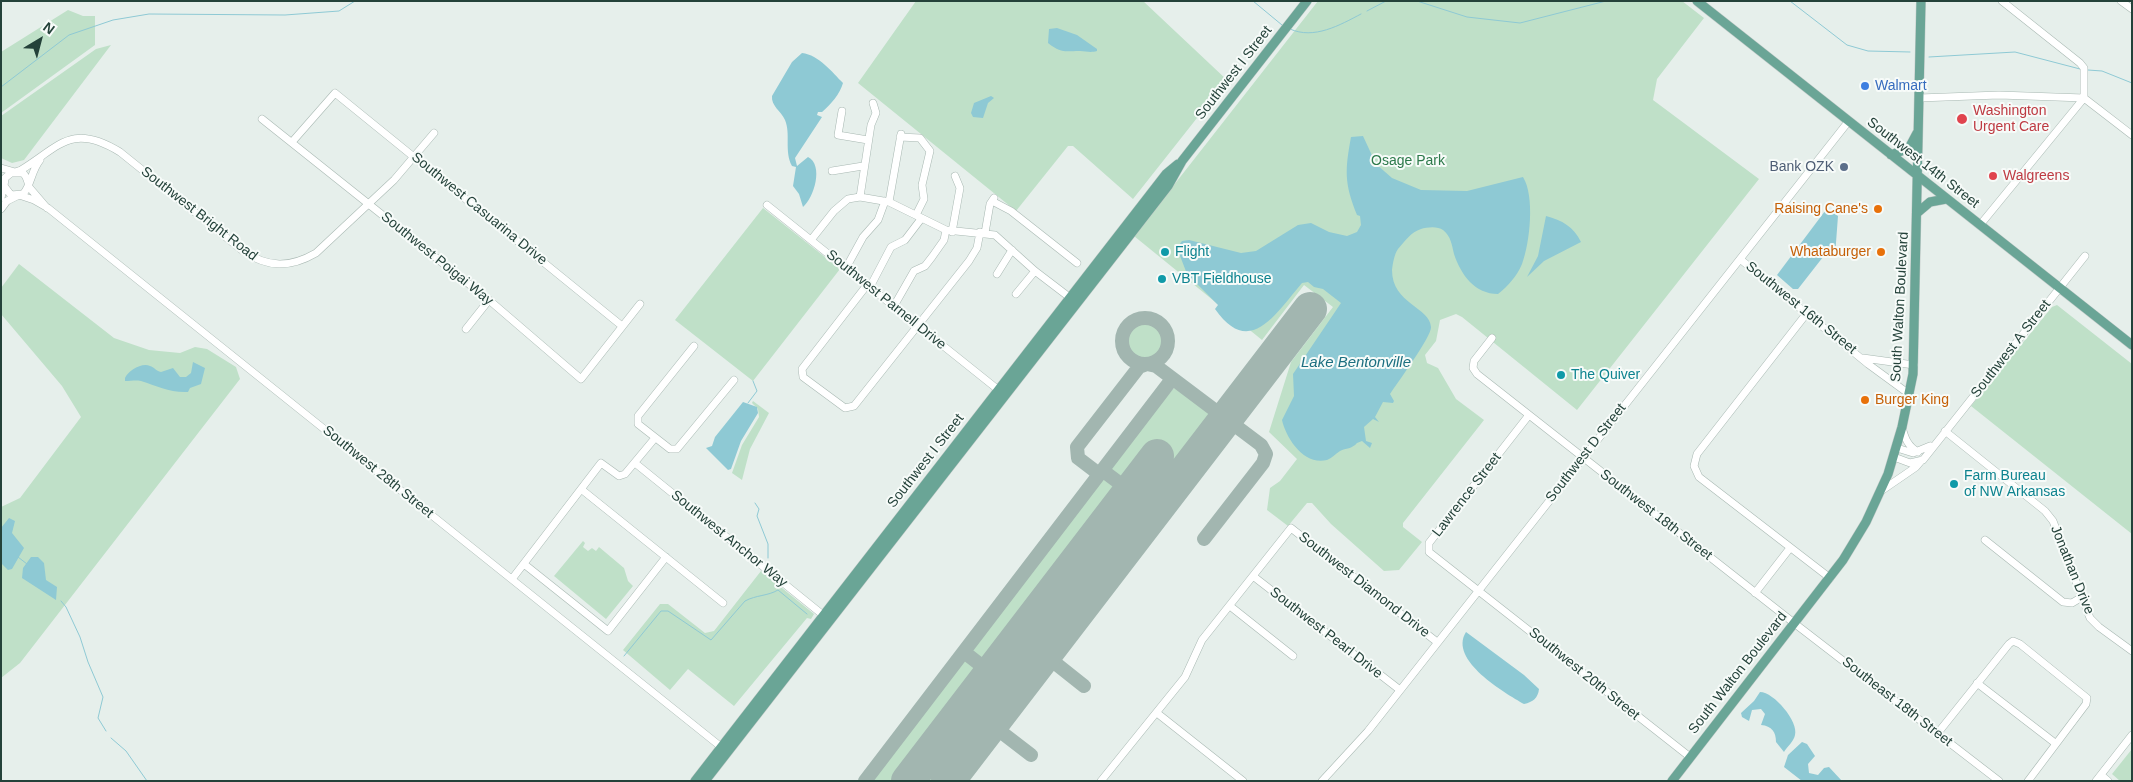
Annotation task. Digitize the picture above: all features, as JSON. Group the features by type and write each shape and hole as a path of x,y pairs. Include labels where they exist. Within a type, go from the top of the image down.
{"main road":[{"name":"Southwest I Street","path":"694,781 725,749 1074,301 1166,174 1182,161 1307,1"},
{"name":"Southwest 14th Street","path":"1697,1 2132,345"},
{"name":"South Walton Boulevard","path":"1672,781 1830,578 1859,534 1880,491 1895,452 1902,427 1914,365 1921,1"},
{"path":"1891,156 1909,148 1919,127"},
{"path":"1917,213 1930,202 1946,199"},
{"name":"Southwest I Street","path":"705,781 725,749 823,615 1002,393"}],"street":[{"path":"1980,226 2084,98 2084,68 2080,63 2002,1"},
{"path":"2122,1 2132,10"},
{"name":"Southwest Casuarina Drive","path":"292,142 335,93 622,326"},
{"path":"1919,98 1999,95 2084,98 2132,135"},
{"path":"860,197 863,166 872,119 876,113 873,103"},
{"path":"842,111 838,135 868,140"},
{"name":"Southwest Poigai Way","path":"262,119 489,300 581,379 622,326"},
{"name":"Southwest D Street","path":"1322,781 1330,770 1353,750 1848,122"},
{"name":"Southwest Bright Road","path":"15,172 54,146 70,139 86,139 106,143 120,152 257,261 270,265 286,265 301,262 316,254 370,205 434,133"},
{"path":"846,268 864,236 878,220 887,201 901,135 920,138 930,152 922,185 924,199 918,217 906,240 892,247 869,286 802,369 804,377 842,407 854,406 974,254 993,199 1077,263"},
{"path":"1,209 7,201 26,191 34,168 42,155"},
{"path":"832,171 863,166"},
{"path":"1,168 26,176 28,184"},
{"path":"1,198 3,183 8,175 15,172"},
{"path":"894,306 914,271 925,266 949,231 960,188 955,176"},
{"path":"3,183 8,193 19,196"},
{"name":"Southwest 28th Street","path":"28,184 48,208"},
{"name":"Southwest 28th Street","path":"19,196 34,200 48,208 725,749"},
{"path":"811,240 834,211 848,200 860,197 887,201 949,231 995,235 1035,271 1074,301"},
{"name":"Southwest Parnell Drive","path":"767,205 1002,393"},
{"path":"997,274 1012,250"},
{"name":"Southwest A Street","path":"1880,491 1916,467 1923,460 2085,256"},
{"name":"Southwest 16th Street","path":"1740,259 1909,394"},
{"path":"1016,294 1035,271"},
{"path":"466,329 489,300"},
{"path":"622,326 640,304"},
{"path":"1807,313 1697,454 1694,462 1695,470 1699,477 1830,578"},
{"name":"Southwest 18th Street","path":"1492,338 1474,361 1473,368 1529,415 1794,624"},
{"path":"694,346 638,416 638,424 673,450 680,447 734,380"},
{"name":"Southwest 16th Street","path":"1863,358 1914,365"},
{"name":"Lawrence Street","path":"1479,589 1429,552 1429,543 1529,415"},
{"path":"1902,427 1906,440 1911,447 1919,452"},
{"name":"Jonathan Drive","path":"1945,431 2045,511 2053,521 2090,618 2099,627 2131,648"},
{"path":"512,579 601,463 619,476 625,474 655,438"},
{"name":"Southwest A Street","path":"1919,452 1937,442"},
{"path":"1895,452 1919,452"},
{"path":"1895,452 1910,463 1923,460"},
{"name":"Southwest Anchor Way","path":"635,463 823,615"},
{"path":"581,489 723,603"},
{"name":"Southwest Diamond Drive","path":"1253,576 1291,528 1437,642"},
{"path":"1986,540 2062,602 2072,603 2082,597"},
{"path":"1755,593 1790,548"},
{"path":"524,564 608,630 666,557"},
{"path":"1101,781 1185,677 1202,640 1253,576"},
{"name":"Southwest Pearl Drive","path":"1253,576 1400,690"},
{"name":"Southwest 20th Street","path":"1479,589 1690,757"},
{"path":"1230,606 1293,656"},
{"name":"Southeast 18th Street","path":"1794,624 1999,781"},
{"path":"1937,734 2009,644 2016,642 2087,698 2086,704 2028,781"},
{"path":"1977,683 2055,743"},
{"path":"1157,713 1244,781"},
{"path":"2108,781 2098,778 2132,735"}],"green space":[{"path":"916,1 1143,1 1227,80 1133,199 1073,146 1068,146 1016,211 858,83"},
{"name":"Osage Park","path":"1318,1 1682,1 1704,18 1657,79 1653,100 1759,179 1577,410 1462,317 1456,314 1440,320 1436,341 1425,355 1427,363 1438,368 1456,399 1484,420 1403,523 1403,527 1422,542 1399,570 1384,571 1331,524 1312,503 1307,503 1288,526 1267,510 1270,488 1280,481 1297,459 1269,432 1291,362 1333,307 1304,285 1262,340 1134,236"},
{"path":"68,10 83,16 95,16 95,45 1,113 1,52"},
{"path":"111,45 24,160 12,163 1,158 1,116 96,49"},
{"path":"763,208 840,269 753,381 675,320"},
{"path":"19,264 114,338 149,350 180,353 195,347 207,349 236,367 240,379 20,663 1,678 1,507 20,498 81,417 62,386 1,314 1,288"},
{"path":"2057,305 2132,364 2132,534 1971,406 2052,307"},
{"path":"1145,322 1158,328 1164,341 1158,354 1145,360 1132,354 1126,341 1132,328"},
{"path":"1174,388 1197,400 1207,409 1210,419 1202,438 939,781 870,781 1153,411"},
{"path":"753,401 769,413 750,449 742,480 732,473 742,445 759,417 758,409 752,403"},
{"path":"583,541 585,543 583,547 588,551 592,548 596,551 599,547 624,568 628,581 633,586 606,619 554,576"},
{"path":"761,571 814,614 811,619 807,618 734,706 688,669 670,690 623,650 660,604 668,604 705,633 714,631"},
{"path":"2132,749 2132,781 2120,781 2112,774"}],"water":[{"path":"1057,28 1077,35 1097,49 1097,51 1057,49 1048,43 1049,29"},
{"path":"802,53 820,60 843,83 832,102 822,112 818,112 817,115 822,117 795,158 797,166 808,157 816,167 814,189 811,197 803,207 799,194 793,186 796,167 792,166 788,154 787,125 772,100 772,96 792,62"},
{"path":"991,96 994,98 988,103 983,118 973,117 971,113 974,103"},
{"name":"Lake Bentonville","path":"1363,136 1376,164 1392,178 1421,190 1467,191 1523,177 1529,196 1529,232 1525,255 1520,268 1512,281 1498,294 1482,291 1470,282 1457,262 1452,244 1446,232 1441,229 1432,227 1421,229 1414,232 1406,240 1395,256 1392,270 1394,281 1404,298 1429,320 1430,332 1390,394 1394,401 1393,403 1383,402 1375,417 1379,422 1373,419 1364,427 1366,441 1372,443 1370,448 1362,441 1340,451 1327,460 1319,461 1311,459 1297,449 1287,435 1282,420 1294,396 1293,374 1341,303 1323,289 1314,287 1308,282 1302,283 1272,318 1262,326 1251,331 1240,330 1228,323 1215,309 1218,305 1187,274 1177,248 1182,241 1189,240 1241,253 1256,251 1298,225 1311,223 1329,232 1347,236 1357,232 1361,225 1360,216 1357,215 1350,194 1347,168 1351,137"},
{"path":"1829,210 1838,216 1835,256 1823,257 1798,289 1793,289 1777,275 1825,211"},
{"path":"1546,216 1567,225 1575,232 1581,242 1544,261 1527,277 1538,256"},
{"path":"193,362 205,368 201,384 190,388 188,392 169,390 141,381 125,381 129,373 143,365 161,372 173,368 180,377 186,377 191,373"},
{"path":"743,402 757,407 758,413 741,441 731,469 728,470 706,448 712,446 715,437"},
{"path":"9,518 15,521 12,533 24,548 12,569 8,570 1,563 1,528"},
{"path":"31,557 38,557 44,563 46,580 57,587 56,600 22,578 23,568"},
{"path":"1466,632 1524,675 1539,689 1535,699 1524,704 1504,692 1481,674 1471,664 1465,654 1463,643"},
{"path":"1760,692 1766,693 1778,702 1793,723 1795,735 1784,752 1776,742 1773,730 1761,725 1765,714 1761,709 1752,710 1749,721 1742,717 1741,713 1754,701"},
{"path":"1802,742 1807,744 1815,756 1808,764 1809,773 1818,775 1824,768 1829,767 1842,781 1802,781 1784,767 1788,755"}],"waterway":[{"path":"1,87 69,35 113,20 149,14 285,15 339,11 355,1"},
{"path":"1253,1 1282,25"},
{"path":"1367,11 1386,1"},
{"path":"1417,1 1467,17 1520,23 1606,1"},
{"path":"1790,1 1847,45 1868,51 1910,52"},
{"path":"1290,29 1308,33 1327,30 1361,14"},
{"path":"1929,57 2015,52 2080,69"},
{"path":"2088,70 2102,71 2132,83"},
{"path":"748,403 757,391 753,381"},
{"path":"755,503 759,509 757,516 768,544 768,558"},
{"path":"18,557 27,564"},
{"path":"624,656 661,611 668,611 711,640 745,601 778,590 807,614"},
{"path":"61,601 66,607 80,637 103,697 98,718 106,731"},
{"path":"111,738 126,751 147,781"}],"taxiway":[{"path":"1145,318 1158,322 1164,328 1168,341 1164,354 1158,360 1145,364 1132,360 1126,354 1122,341 1126,328 1132,322 1145,318"},
{"path":"1099,474 1078,458 1077,447 1139,367 1147,364 1156,366 1261,445 1266,454 1263,463 1204,539"},
{"path":"865,781 1172,379"},
{"path":"1102,470 1130,491"},
{"path":"964,652 991,673"},
{"path":"1045,655 1084,686"},
{"path":"966,705 1031,755"}],"runway":[{"path":"948,781 1310,309"},
{"path":"908,781 1157,456"}],"place":[{"name":"Walmart","path":"1865,86"},
{"name":"Washington Urgent Care","path":"1962,119"},
{"name":"Bank OZK","path":"1844,167"},
{"name":"Walgreens","path":"1993,176"},
{"name":"Raising Cane's","path":"1878,209"},
{"name":"Flight","path":"1165,252"},
{"name":"Whataburger","path":"1881,252"},
{"name":"VBT Fieldhouse","path":"1162,279"},
{"name":"The Quiver","path":"1561,375"},
{"name":"Burger King","path":"1865,400"},
{"name":"Farm Bureau of NW Arkansas","path":"1954,484"}]}
